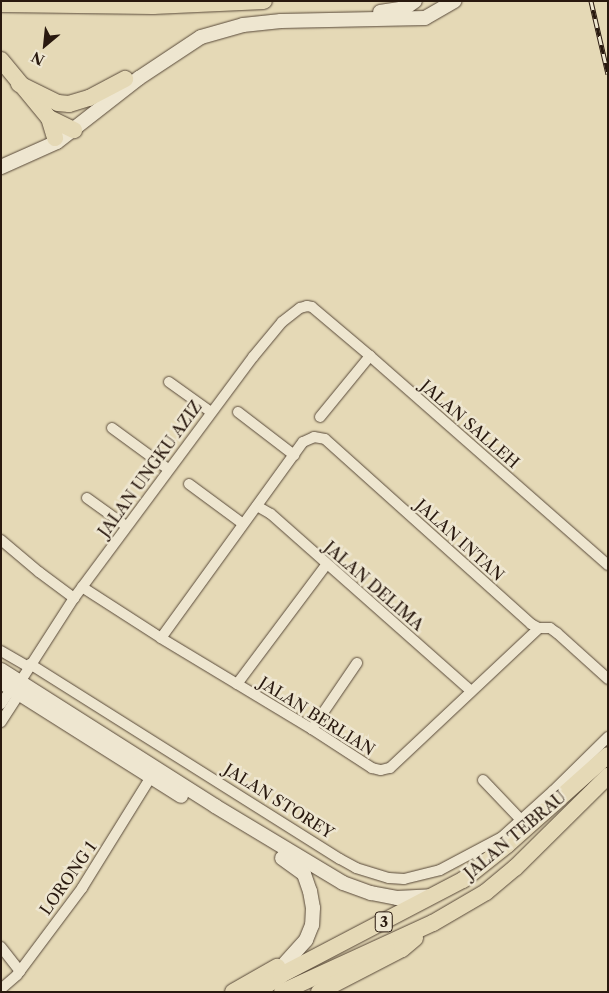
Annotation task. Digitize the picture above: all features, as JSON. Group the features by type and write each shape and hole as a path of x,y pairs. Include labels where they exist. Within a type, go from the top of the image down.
{"main road":[{"path":"1,4 153,6 264,1"},
{"path":"19,84 58,103 69,104 90,98 125,79 188,37 226,23 284,13 393,12 405,8 415,1"},
{"path":"425,18 431,10 427,1"},
{"path":"1,159 37,147 55,138 171,56 201,38 223,30 282,21 425,18 455,1"},
{"path":"1,60 49,118 71,128"},
{"path":"1,167 58,142 125,79"},
{"path":"49,118 55,138"},
{"path":"1,670 13,686 343,883 372,894 397,898 432,896"},
{"path":"13,686 138,758 304,874 313,908 312,925 306,940 285,963"},
{"name":"JALAN TEBRAU","path":"257,992 281,975 462,880 605,765"},
{"name":"JALAN TEBRAU","path":"282,992 433,922 486,892 516,868 605,765"},
{"path":"319,992 402,949 433,922"},
{"path":"233,992 285,963 331,950"}],"street":[{"name":"JALAN SALLEH","path":"312,307 608,565"},
{"name":"JALAN UNGKU AZIZ","path":"13,686 30,666 74,598 168,469 253,357 282,322 300,308 312,307"},
{"path":"320,417 370,356"},
{"path":"169,382 211,412"},
{"path":"238,412 294,455"},
{"path":"112,428 168,469"},
{"name":"JALAN INTAN","path":"161,638 294,455 308,439 325,439 531,624 539,628 550,628 557,633 608,679"},
{"path":"189,484 243,524"},
{"path":"85,501 125,528"},
{"name":"JALAN DELIMA","path":"257,506 271,514 326,565 471,691"},
{"path":"1,540 74,598"},
{"path":"237,684 326,565"},
{"name":"JALAN BERLIAN","path":"82,587 161,638 312,728 372,768 381,770 390,768 539,628"},
{"path":"1,651 30,666"},
{"path":"312,728 358,663"},
{"name":"JALAN STOREY","path":"30,666 356,868 389,878 404,878 440,870 502,837 522,820"},
{"path":"1,704 13,686"},
{"path":"1,722 13,686"},
{"name":"JALAN TEBRAU","path":"483,780 522,820 608,737"},
{"path":"138,758 148,756 160,747"},
{"path":"157,773 160,747"},
{"name":"LORONG 1","path":"1,990 20,971 82,888 157,773"},
{"path":"1,947 20,971"}],"railway":[{"path":"591,1 608,74"}]}
